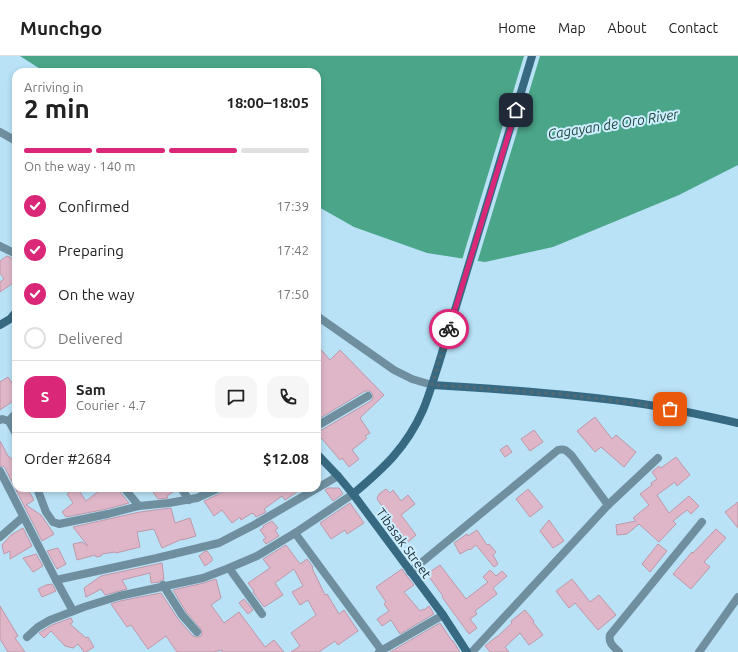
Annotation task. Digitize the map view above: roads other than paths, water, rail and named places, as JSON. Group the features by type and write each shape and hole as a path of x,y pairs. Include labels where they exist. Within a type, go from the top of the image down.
{"street":[{"path":"27,637 38,627 50,620 74,611 119,596 203,578 257,556 324,515 353,494 394,457 406,442 424,409 532,56"},
{"path":"0,132 12,139"},
{"path":"0,246 12,252"},
{"path":"0,325 12,317"},
{"path":"321,319 394,370 412,379 432,385 473,387 644,404 738,423"},
{"path":"321,424 368,396"},
{"path":"9,421 12,418"},
{"path":"0,420 2,419 9,421 12,427"},
{"path":"410,572 558,450 562,449 568,451 608,505"},
{"name":"Tibasak Street","path":"321,458 353,494 443,615 467,652"},
{"path":"472,652 608,505 658,458"},
{"path":"0,470 56,580 74,611"},
{"path":"321,486 338,476"},
{"path":"38,492 46,512 53,522 59,524 139,506 189,500 210,492"},
{"path":"127,492 139,506"},
{"path":"184,492 189,500"},
{"path":"56,580 219,543 254,525 311,492"},
{"path":"0,537 23,517"},
{"path":"619,652 611,644 609,639 610,635 702,522"},
{"path":"295,533 381,651 443,615"},
{"path":"229,568 262,614"},
{"path":"163,586 182,615 197,632"},
{"path":"698,652 738,597"}],"water":[{"name":"Cagayan de Oro River","path":"20,56 738,56 738,165 679,195 553,247 485,262 427,253 354,227 321,208 321,68 39,68"}]}
